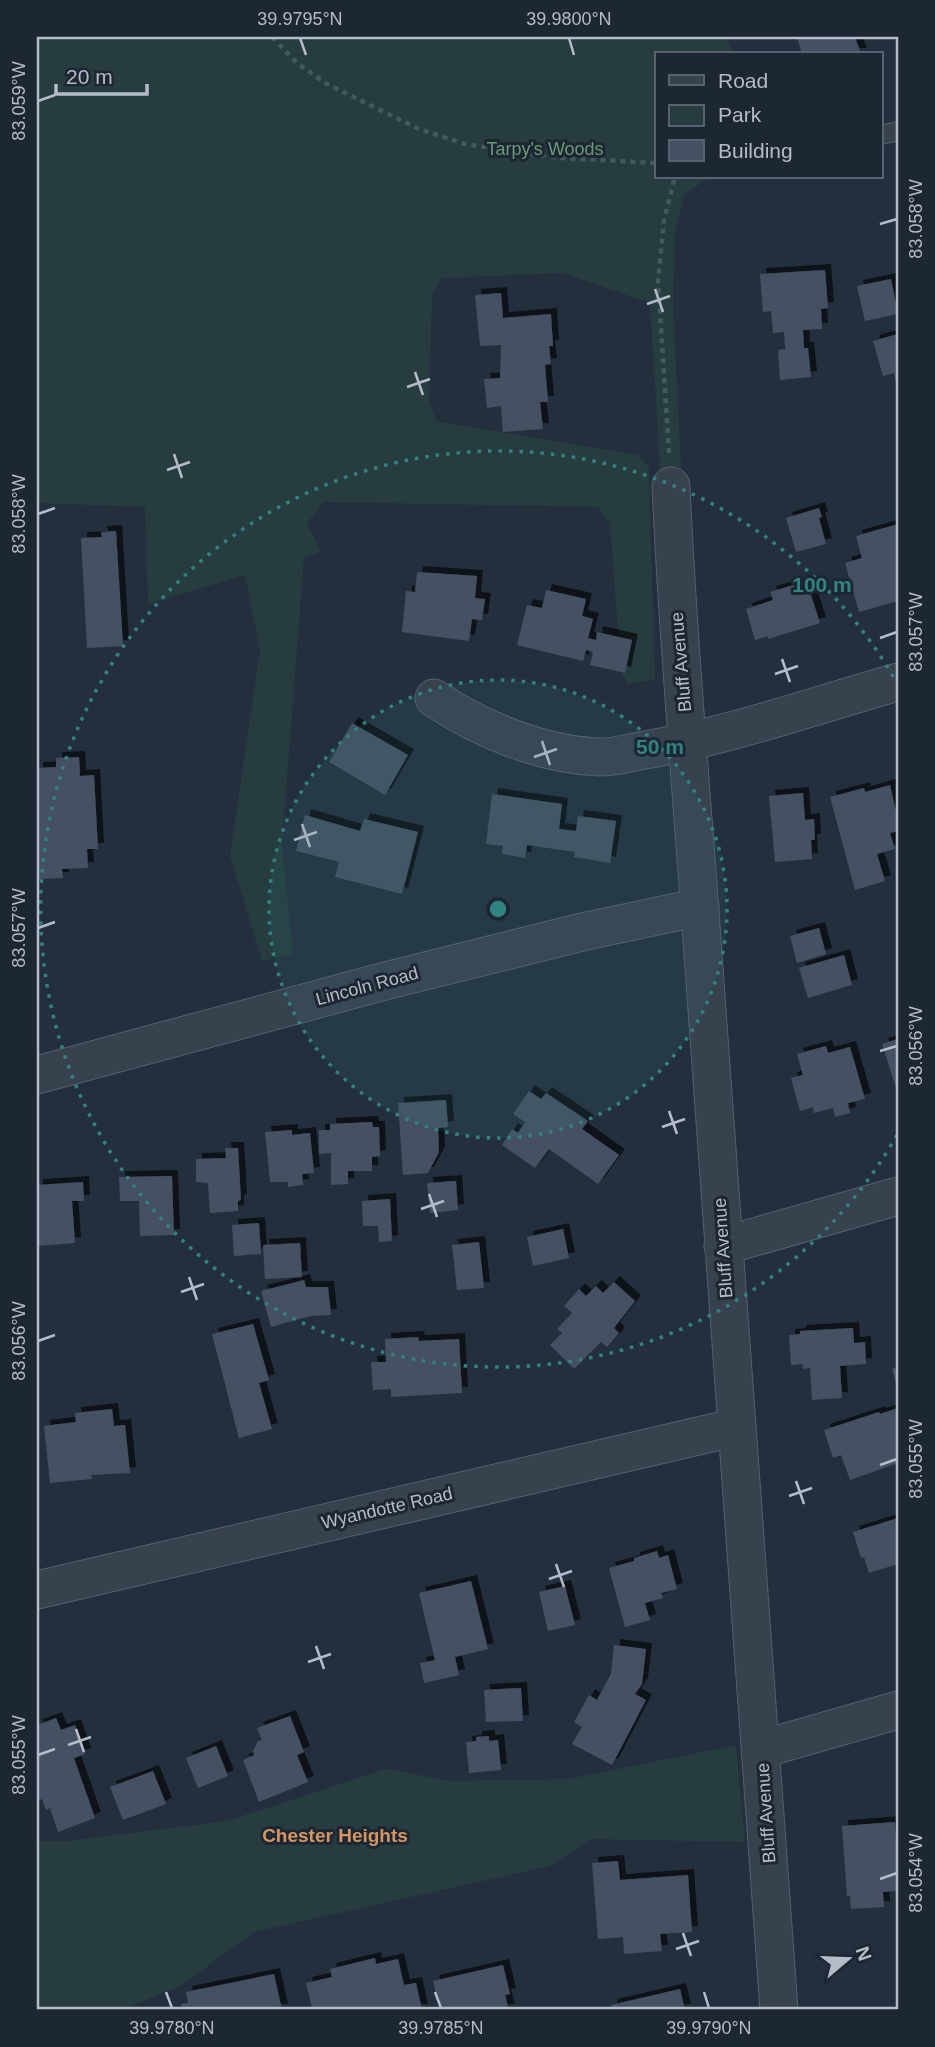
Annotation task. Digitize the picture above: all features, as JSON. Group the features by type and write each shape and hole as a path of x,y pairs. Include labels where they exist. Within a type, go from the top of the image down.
{"street":[{"name":"Bluff Avenue","path":"671,486 676,606 762,1749 779,2010"},
{"path":"434,698 498,733 547,748 599,757 688,742 898,682"},
{"name":"Lincoln Road","path":"37,1075 385,981 582,932 700,907"},
{"path":"723,1246 898,1196"},
{"name":"Wyandotte Road","path":"37,1590 737,1427"},
{"path":"762,1749 898,1710"}],"path":[{"path":"272,37 297,63 327,84 419,129 465,144 509,152 560,158 655,163"},
{"path":"671,486 659,281 664,220 675,178"}],"green space":[{"name":"Tarpy's Woods","path":"37,37 727,37 731,52 655,52 655,178 709,178 685,194 675,230 673,306 682,484 661,485 650,303 562,273 442,278 432,294 429,400 436,421 638,455 649,467 655,680 628,684 621,673 610,523 598,507 324,502 307,523 321,552 304,557 282,845 293,954 262,961 230,856 260,650 245,575 148,604 145,507 37,503"},
{"path":"736,1745 745,1842 591,1839 550,1866 254,1932 182,1985 122,2010 37,2010 37,1841 68,1841 227,1821 386,1769 451,1781 568,1779"}],"building":[{"path":"797,37 855,37 860,52 801,52"},
{"path":"825,270 828,308 821,309 822,329 803,330 811,377 780,380 778,350 785,349 784,332 773,333 771,311 763,312 760,274"},
{"path":"891,279 898,314 865,321 857,286"},
{"path":"501,293 503,318 551,314 551,364 545,365 548,402 540,402 543,429 503,432 501,406 487,408 484,379 500,378 501,345 480,346 475,295"},
{"path":"898,334 896,383 894,373 883,376 873,341"},
{"path":"819,508 826,544 796,552 786,518"},
{"path":"898,524 898,601 859,612 845,563 862,558 856,536"},
{"path":"116,531 123,646 87,648 81,538 102,537 101,532"},
{"path":"417,572 477,576 475,598 485,599 482,620 472,619 469,641 402,632 406,591 415,592"},
{"path":"797,584 800,592 809,589 820,623 768,639 768,636 755,640 746,609 773,600 770,592"},
{"path":"546,590 586,599 582,616 593,619 588,638 596,640 597,632 632,640 625,673 590,665 593,652 586,650 583,661 517,645 527,605 542,608"},
{"path":"352,723 408,755 385,795 329,762"},
{"path":"79,757 80,776 94,775 98,849 87,849 88,868 62,869 63,878 37,879 37,768 56,767 56,758"},
{"path":"890,785 898,831 890,833 895,849 877,854 885,881 855,890 830,797 864,788 865,792"},
{"path":"803,793 805,820 814,819 812,859 775,862 769,796"},
{"path":"492,794 562,804 559,829 576,831 578,816 616,821 610,863 574,857 575,852 527,845 525,858 502,854 503,846 486,844"},
{"path":"305,815 360,831 364,819 418,832 402,894 335,877 339,862 296,851"},
{"path":"819,928 826,954 797,963 790,936"},
{"path":"844,955 852,985 808,998 799,968"},
{"path":"898,1039 898,1094 882,1044"},
{"path":"826,1046 828,1053 850,1047 865,1099 848,1103 850,1113 835,1117 833,1108 814,1113 813,1107 800,1111 791,1078 803,1075 797,1054"},
{"path":"529,1091 541,1099 546,1093 588,1121 582,1129 619,1155 598,1184 549,1149 535,1168 502,1145 512,1129 518,1133 525,1122 513,1114"},
{"path":"446,1100 448,1127 438,1128 439,1152 428,1173 403,1175 398,1103"},
{"path":"372,1122 373,1127 379,1127 380,1156 372,1157 372,1171 348,1171 348,1184 331,1185 331,1153 319,1154 319,1130 330,1130 330,1124"},
{"path":"292,1130 292,1135 310,1133 314,1173 302,1174 303,1185 288,1187 288,1182 270,1182 265,1132"},
{"path":"225,1148 238,1148 241,1200 238,1201 238,1211 210,1213 208,1183 196,1182 196,1159 226,1158"},
{"path":"172,1176 174,1235 140,1236 139,1201 120,1201 119,1177"},
{"path":"456,1181 458,1210 430,1213 427,1183"},
{"path":"83,1182 84,1201 72,1201 75,1243 37,1246 37,1185"},
{"path":"390,1199 392,1241 379,1242 378,1226 363,1226 362,1201"},
{"path":"259,1223 261,1254 234,1256 232,1225"},
{"path":"563,1229 569,1258 533,1266 527,1237"},
{"path":"479,1242 484,1288 457,1290 452,1245"},
{"path":"300,1243 302,1277 265,1279 263,1245"},
{"path":"304,1280 306,1287 328,1287 331,1315 310,1316 271,1327 261,1291"},
{"path":"614,1282 635,1301 614,1328 619,1333 607,1347 601,1342 574,1369 550,1345 562,1333 557,1329 572,1313 564,1306 579,1289 586,1296 596,1286 603,1293"},
{"path":"253,1324 269,1380 259,1383 272,1429 239,1438 212,1334"},
{"path":"853,1328 854,1343 865,1342 866,1364 840,1366 842,1398 812,1400 810,1368 803,1369 802,1364 791,1365 789,1335 800,1334 800,1331"},
{"path":"418,1337 419,1341 459,1339 462,1393 391,1397 391,1389 373,1390 371,1362 386,1362 385,1339"},
{"path":"898,1367 898,1387 897,1387 892,1369"},
{"path":"898,1408 898,1463 850,1480 841,1455 833,1458 824,1430"},
{"path":"112,1409 114,1426 125,1425 130,1473 91,1475 92,1479 50,1483 44,1426 76,1422 75,1413"},
{"path":"898,1518 898,1564 869,1573 853,1532"},
{"path":"657,1551 659,1558 668,1555 677,1589 661,1593 663,1598 645,1603 650,1620 625,1627 609,1568"},
{"path":"471,1581 488,1649 455,1657 459,1675 424,1683 420,1663 435,1660 419,1593"},
{"path":"565,1586 575,1625 548,1631 539,1592"},
{"path":"614,1645 646,1649 642,1684 635,1694 646,1700 612,1765 572,1744 582,1727 574,1722 589,1695 597,1700 611,1674"},
{"path":"521,1688 523,1721 486,1722 484,1690"},
{"path":"290,1716 304,1752 297,1755 308,1782 259,1802 243,1760 254,1755 258,1741 262,1740 257,1728"},
{"path":"56,1718 61,1730 75,1725 85,1754 74,1758 95,1818 58,1832 50,1808 46,1810 42,1799 37,1801 37,1725"},
{"path":"489,1736 489,1741 498,1740 501,1770 469,1773 466,1742 476,1741 476,1737"},
{"path":"216,1746 228,1776 198,1788 186,1758"},
{"path":"153,1771 166,1804 123,1820 110,1787"},
{"path":"895,1822 898,1891 883,1892 884,1907 851,1909 850,1896 847,1896 842,1826"},
{"path":"618,1861 620,1880 688,1875 692,1932 660,1934 662,1951 624,1954 623,1937 598,1939 592,1863"},
{"path":"375,1958 376,1964 398,1959 404,1985 416,1983 422,2010 305,2010 312,2008 306,1983 332,1977 330,1969"},
{"path":"503,1965 510,1994 505,1995 509,2010 440,2010 433,1981"},
{"path":"274,1974 282,2010 182,2010 181,2004 188,2003 186,1992"},
{"path":"680,1989 685,2010 612,2010 611,2005"}],"district":[{"name":"Chester Heights","path":"335,1835"}]}
